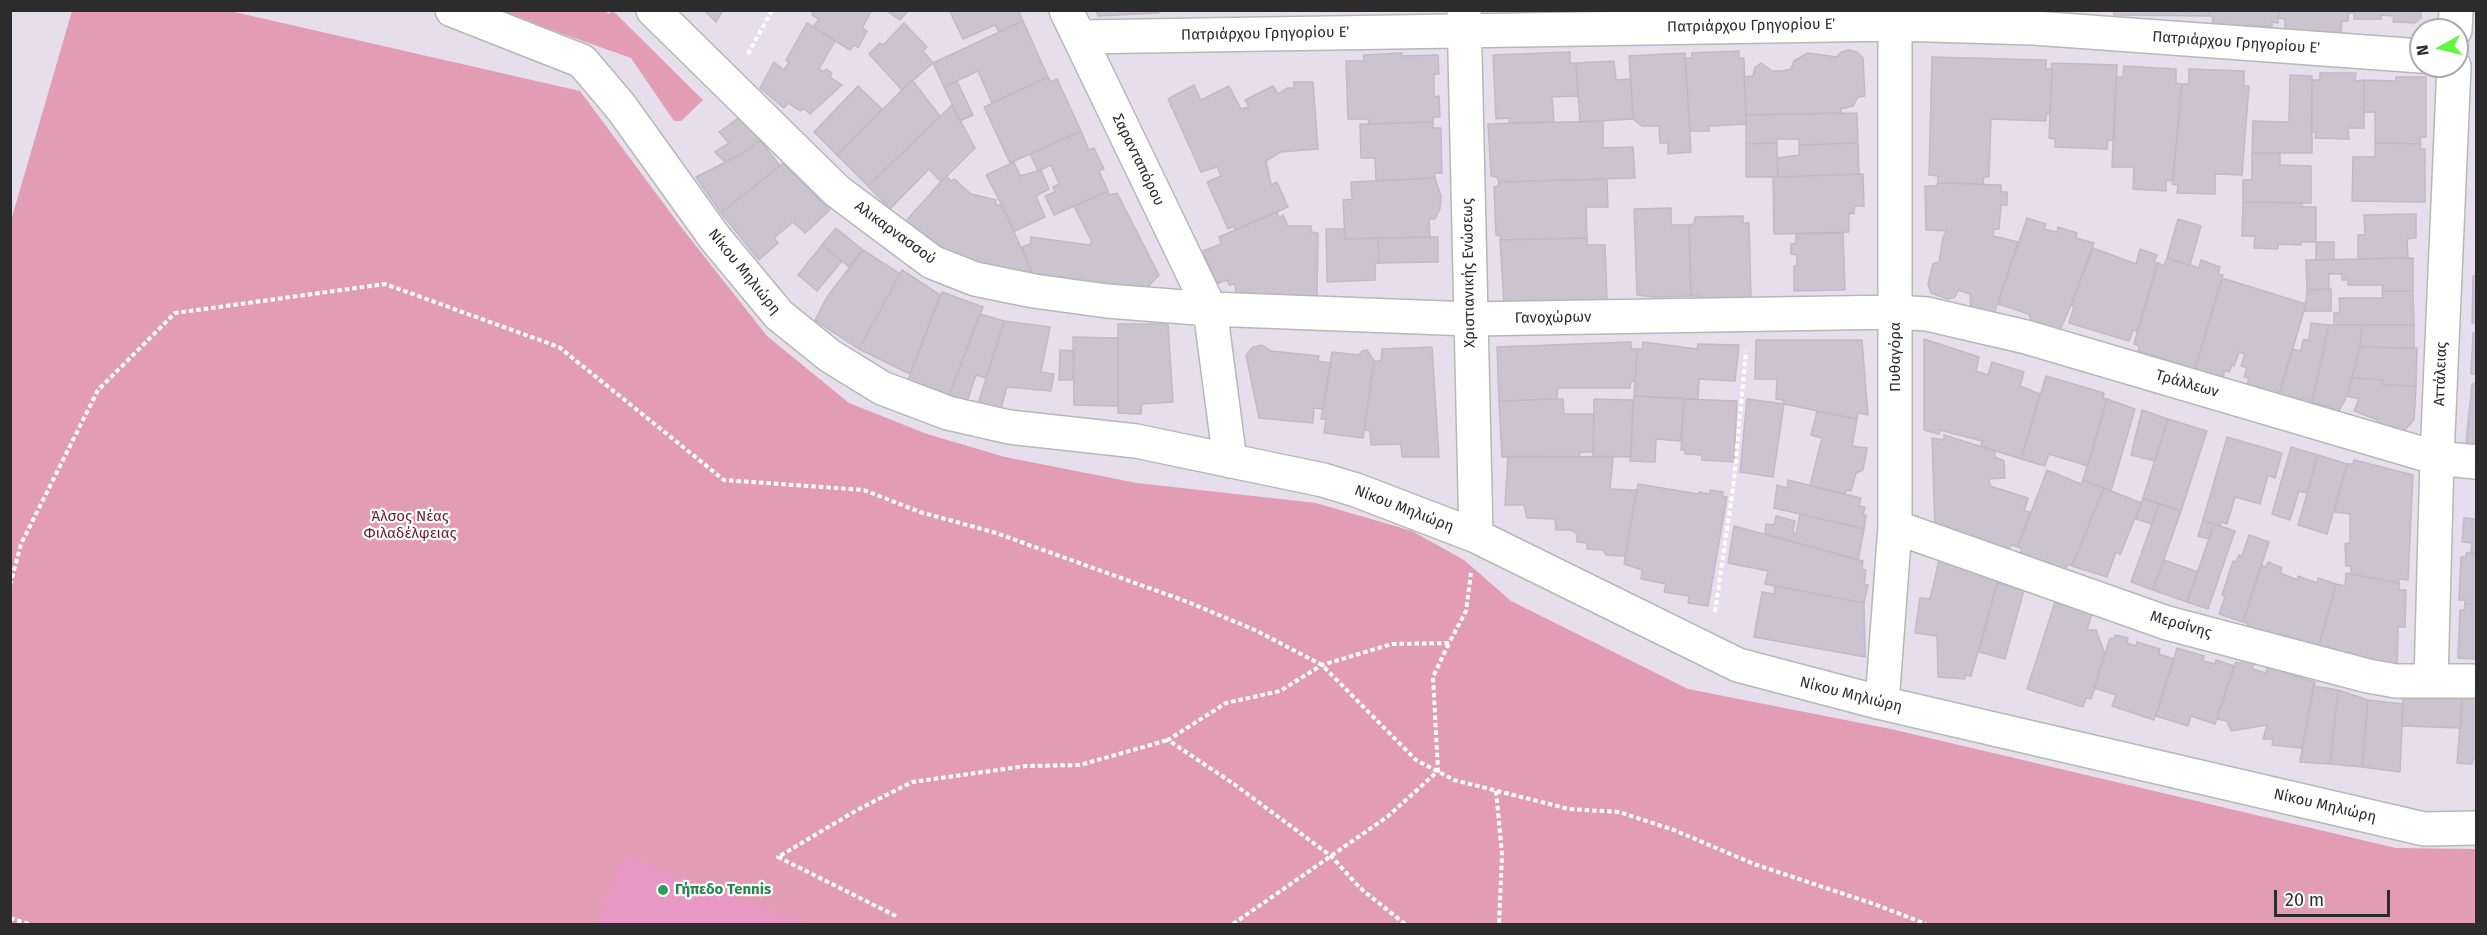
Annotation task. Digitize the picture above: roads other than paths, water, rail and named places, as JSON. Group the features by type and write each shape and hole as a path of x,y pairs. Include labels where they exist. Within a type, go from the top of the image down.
{"street":[{"name":"Νίκου Μηλιώρη","path":"452,10 582,61 621,106 715,238 779,315 830,356 882,388 948,413 1009,427 1136,441 1323,480 1356,490 1476,536 1550,575 1738,665 1882,703 2424,829 2476,828"},
{"name":"Αλικαρνασσού","path":"653,10 731,84 837,191 932,262 975,279 1034,291 1107,301 1210,309"},
{"name":"Πατριάρχου Γρηγορίου Ε΄","path":"1072,24 1895,17 2041,19 2409,55"},
{"name":"Πυθαγόρα","path":"1882,703 1895,527 1895,17"},
{"name":"Χριστιανικής Ενώσεως","path":"1464,21 1476,536"},
{"name":"Σαρανταπόρου","path":"1072,24 1210,309 1230,461"},
{"name":"Αττάλειας","path":"2431,681 2437,458 2453,78"},
{"name":"Γανοχώρων","path":"1210,309 1470,319 1896,312"},
{"name":"Τράλλεων","path":"1896,312 1927,314 2026,337 2437,458 2476,462"},
{"name":"Μερσίνης","path":"1895,527 2167,622 2367,676 2396,681 2476,681"}],"place":[{"name":"Γήπεδο Tennis","path":"663,890"}],"park label":[{"name":"Άλσος Νέας Φιλαδέλφειας","path":"410,526"}]}
